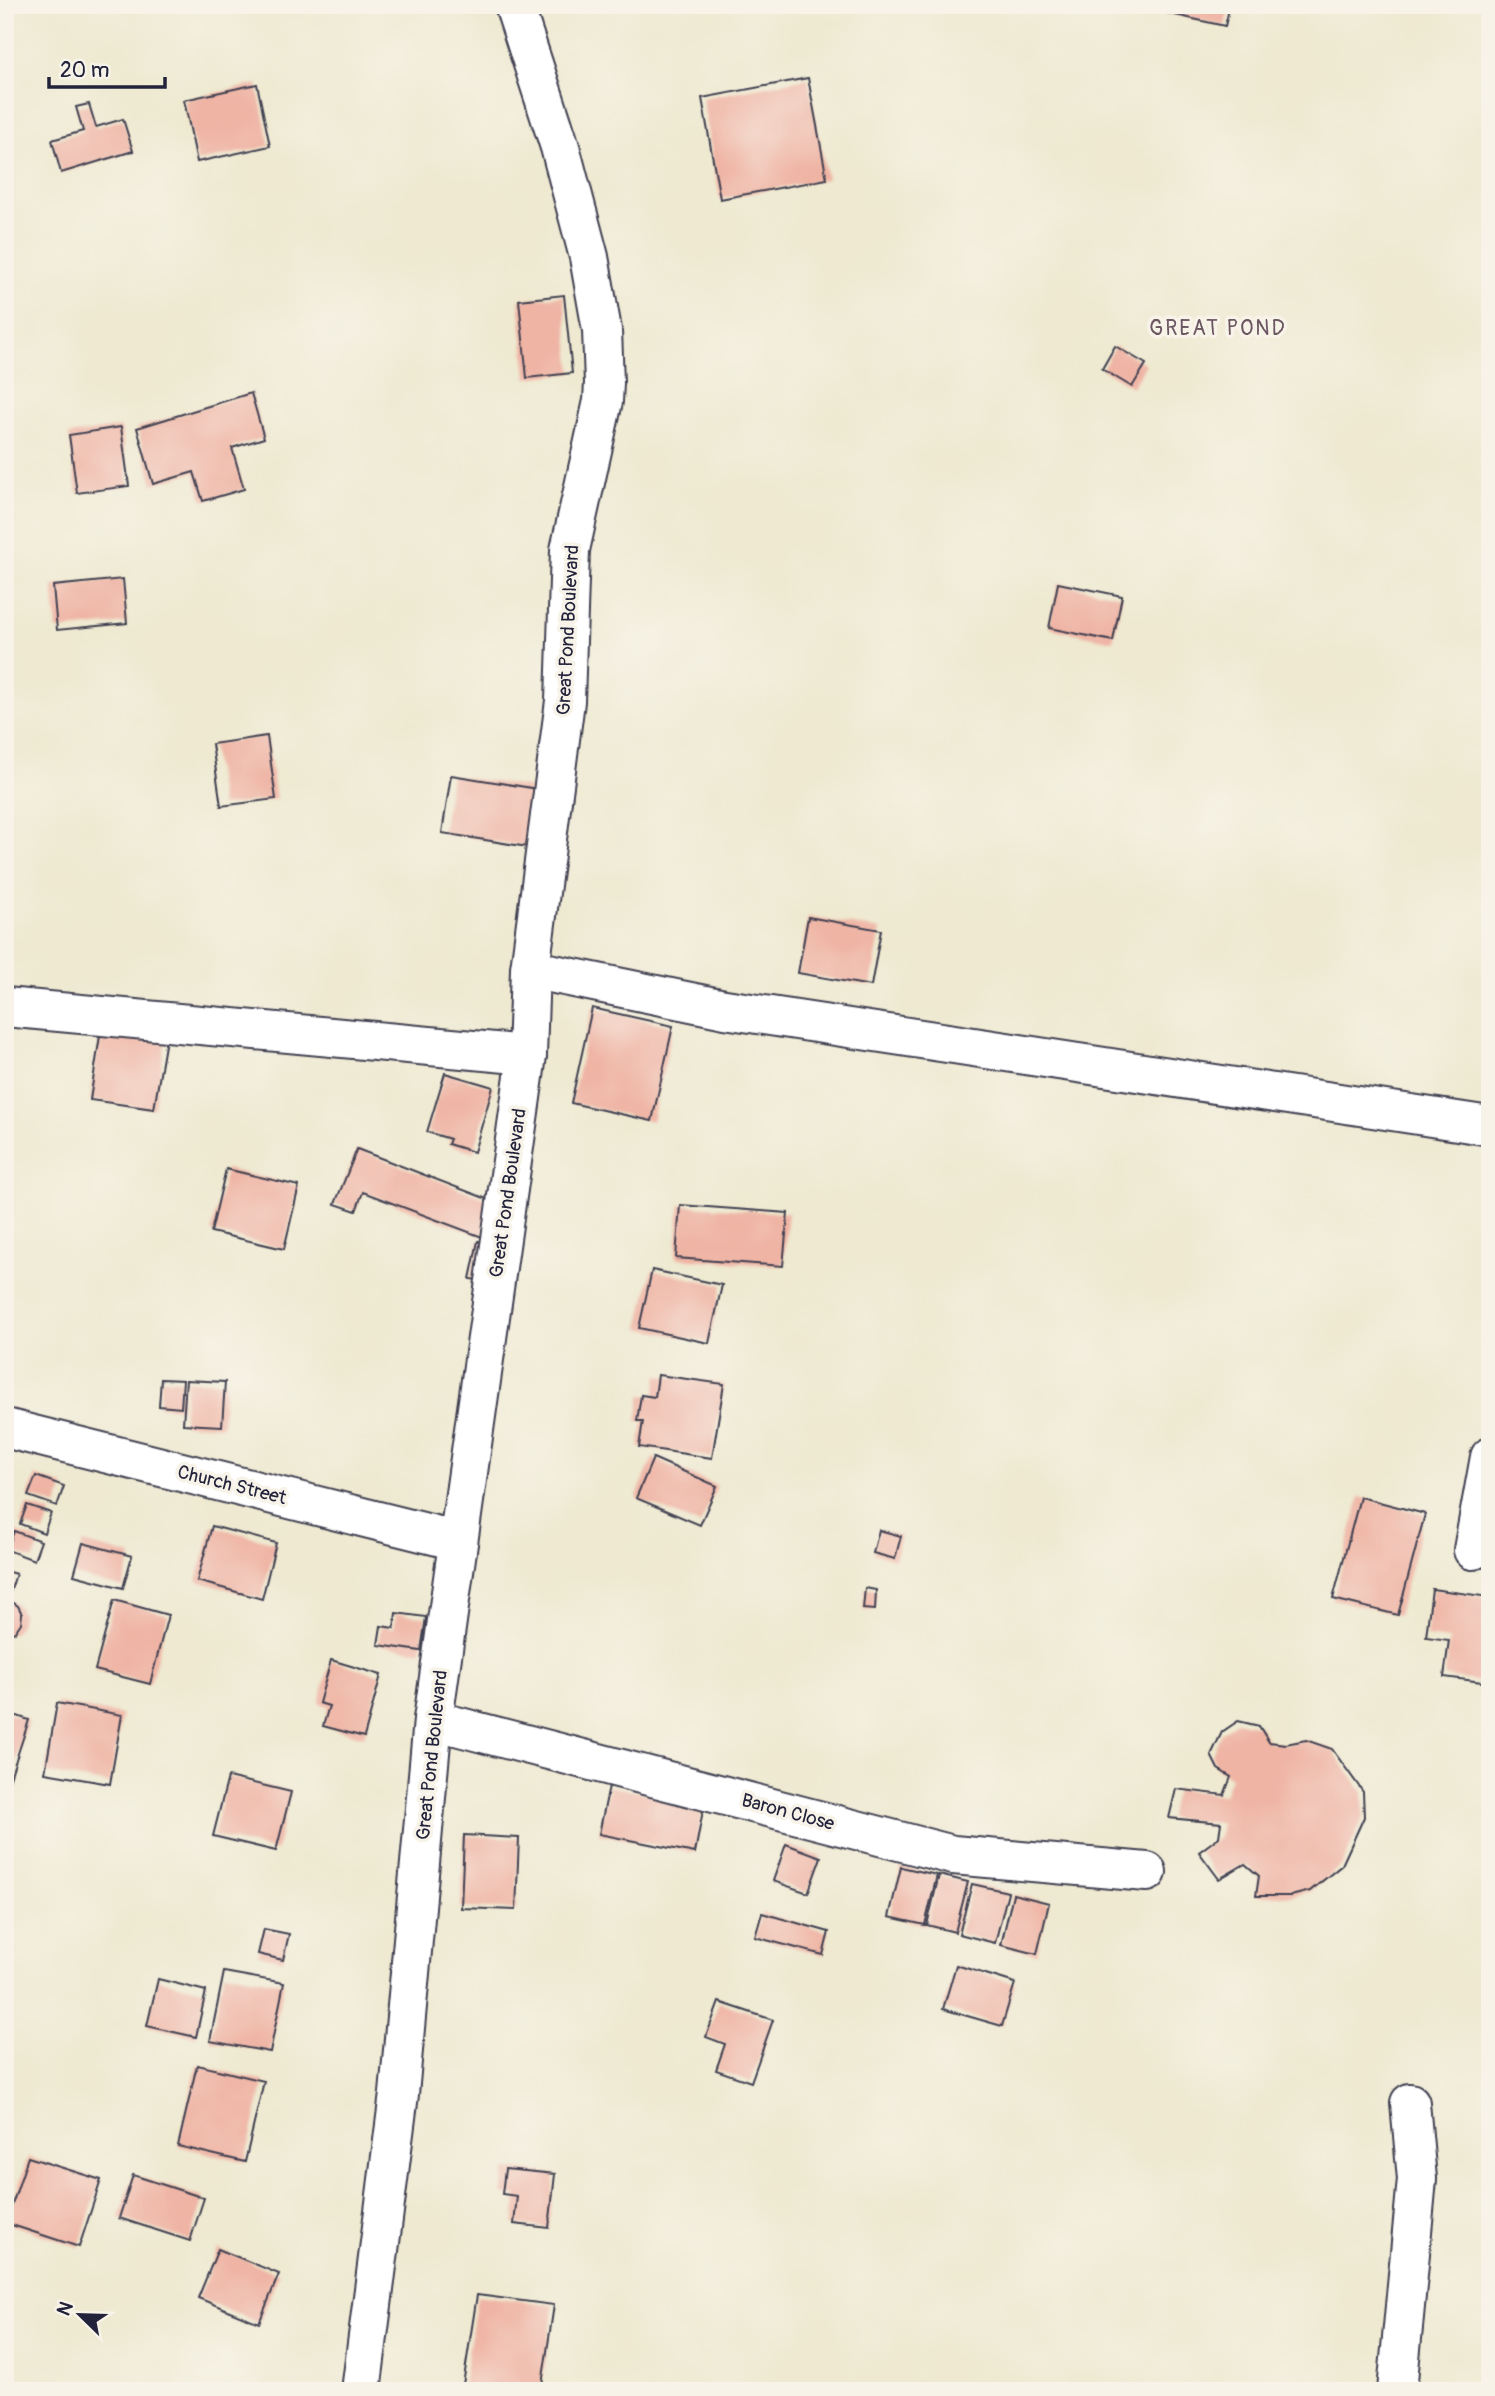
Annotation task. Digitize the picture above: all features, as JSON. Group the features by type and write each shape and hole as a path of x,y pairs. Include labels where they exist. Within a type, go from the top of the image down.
{"street":[{"name":"Great Pond Boulevard","path":"362,2391 399,2094 433,1720 527,1055 530,969 565,701 570,550 603,401 601,330 589,257 560,147 514,5"},
{"path":"530,969 725,1009 1490,1126"},
{"path":"5,1007 527,1055"},
{"name":"Church Street","path":"5,1429 458,1541"},
{"path":"1473,1550 1490,1457"},
{"name":"Baron Close","path":"433,1720 953,1855 1147,1872"},
{"path":"1397,2391 1417,2179 1410,2103"}],"building":[{"path":"1167,5 1230,5 1225,26 1166,13"},
{"path":"808,78 827,179 720,199 702,98"},
{"path":"257,84 270,146 197,162 184,100"},
{"path":"89,104 96,127 123,119 133,151 61,173 52,140 83,131 76,107"},
{"path":"564,295 572,373 527,378 519,300"},
{"path":"1115,346 1146,364 1132,387 1102,369"},
{"path":"251,393 264,438 232,448 244,489 203,501 194,472 153,484 137,428"},
{"path":"121,427 129,486 77,493 69,435"},
{"path":"123,579 127,623 57,630 53,586"},
{"path":"1058,583 1122,596 1113,641 1049,628"},
{"path":"267,736 276,799 221,806 212,744"},
{"path":"451,775 538,789 528,847 442,833"},
{"path":"808,917 881,930 871,986 798,973"},
{"path":"592,1008 673,1026 652,1121 571,1103"},
{"path":"101,1029 166,1039 154,1109 90,1100"},
{"path":"445,1073 493,1087 474,1152 448,1144 450,1139 427,1132"},
{"path":"357,1149 495,1202 482,1237 363,1192 356,1211 335,1204"},
{"path":"226,1169 299,1186 284,1249 211,1232"},
{"path":"680,1205 788,1213 783,1266 676,1258"},
{"path":"478,1241 492,1243 484,1281 470,1279"},
{"path":"652,1270 722,1285 709,1343 639,1328"},
{"path":"658,1375 724,1384 712,1458 639,1447 643,1421 637,1421 641,1395 655,1397"},
{"path":"161,1379 183,1380 181,1408 159,1406"},
{"path":"186,1380 225,1382 222,1426 183,1424"},
{"path":"653,1458 717,1486 700,1525 636,1498"},
{"path":"36,1476 64,1486 57,1506 28,1496"},
{"path":"1360,1497 1425,1514 1398,1615 1333,1599"},
{"path":"27,1505 51,1513 44,1533 20,1524"},
{"path":"212,1526 276,1543 262,1599 197,1581"},
{"path":"879,1530 901,1536 895,1559 873,1553"},
{"path":"14,1531 41,1541 34,1560 7,1550"},
{"path":"83,1543 132,1556 123,1588 74,1575"},
{"path":"5,1571 16,1574 8,1599 18,1606 22,1614 21,1623 15,1632 5,1636"},
{"path":"865,1588 876,1590 875,1610 863,1609"},
{"path":"1432,1589 1490,1597 1490,1683 1444,1677 1449,1640 1426,1637"},
{"path":"114,1600 168,1615 150,1684 95,1670"},
{"path":"396,1613 426,1617 421,1651 378,1645 381,1626 394,1628"},
{"path":"331,1660 381,1675 364,1737 323,1726 329,1706 319,1703"},
{"path":"57,1703 122,1715 110,1784 45,1773"},
{"path":"5,1712 29,1720 6,1790 5,1789"},
{"path":"1238,1721 1259,1726 1269,1742 1286,1744 1306,1740 1332,1749 1363,1792 1364,1817 1342,1865 1310,1891 1291,1896 1256,1896 1259,1876 1245,1864 1219,1879 1199,1852 1219,1837 1221,1823 1169,1818 1176,1789 1224,1795 1231,1777 1218,1769 1211,1755 1222,1732"},
{"path":"228,1777 291,1792 276,1851 213,1836"},
{"path":"609,1786 704,1805 695,1853 599,1834"},
{"path":"464,1835 519,1838 516,1910 461,1908"},
{"path":"786,1844 821,1857 808,1893 773,1881"},
{"path":"901,1867 937,1875 925,1925 889,1917"},
{"path":"939,1875 968,1882 955,1932 927,1925"},
{"path":"972,1884 1008,1892 995,1943 959,1934"},
{"path":"1013,1894 1049,1903 1037,1954 1001,1945"},
{"path":"762,1913 829,1932 823,1955 755,1937"},
{"path":"264,1929 289,1934 283,1960 258,1954"},
{"path":"956,1965 1015,1983 1002,2026 943,2009"},
{"path":"224,1972 284,1983 270,2052 210,2041"},
{"path":"158,1979 206,1991 196,2037 147,2026"},
{"path":"719,2002 773,2020 751,2082 716,2070 725,2044 706,2037"},
{"path":"197,2065 264,2081 245,2162 178,2146"},
{"path":"28,2157 101,2180 79,2247 6,2223"},
{"path":"505,2169 555,2174 549,2228 514,2224 517,2196 502,2194"},
{"path":"133,2175 204,2198 190,2241 119,2218"},
{"path":"218,2249 279,2274 259,2323 198,2298"},
{"path":"477,2295 554,2305 541,2391 462,2391"}],"district":[{"name":"GREAT POND","path":"1218,328"}]}
